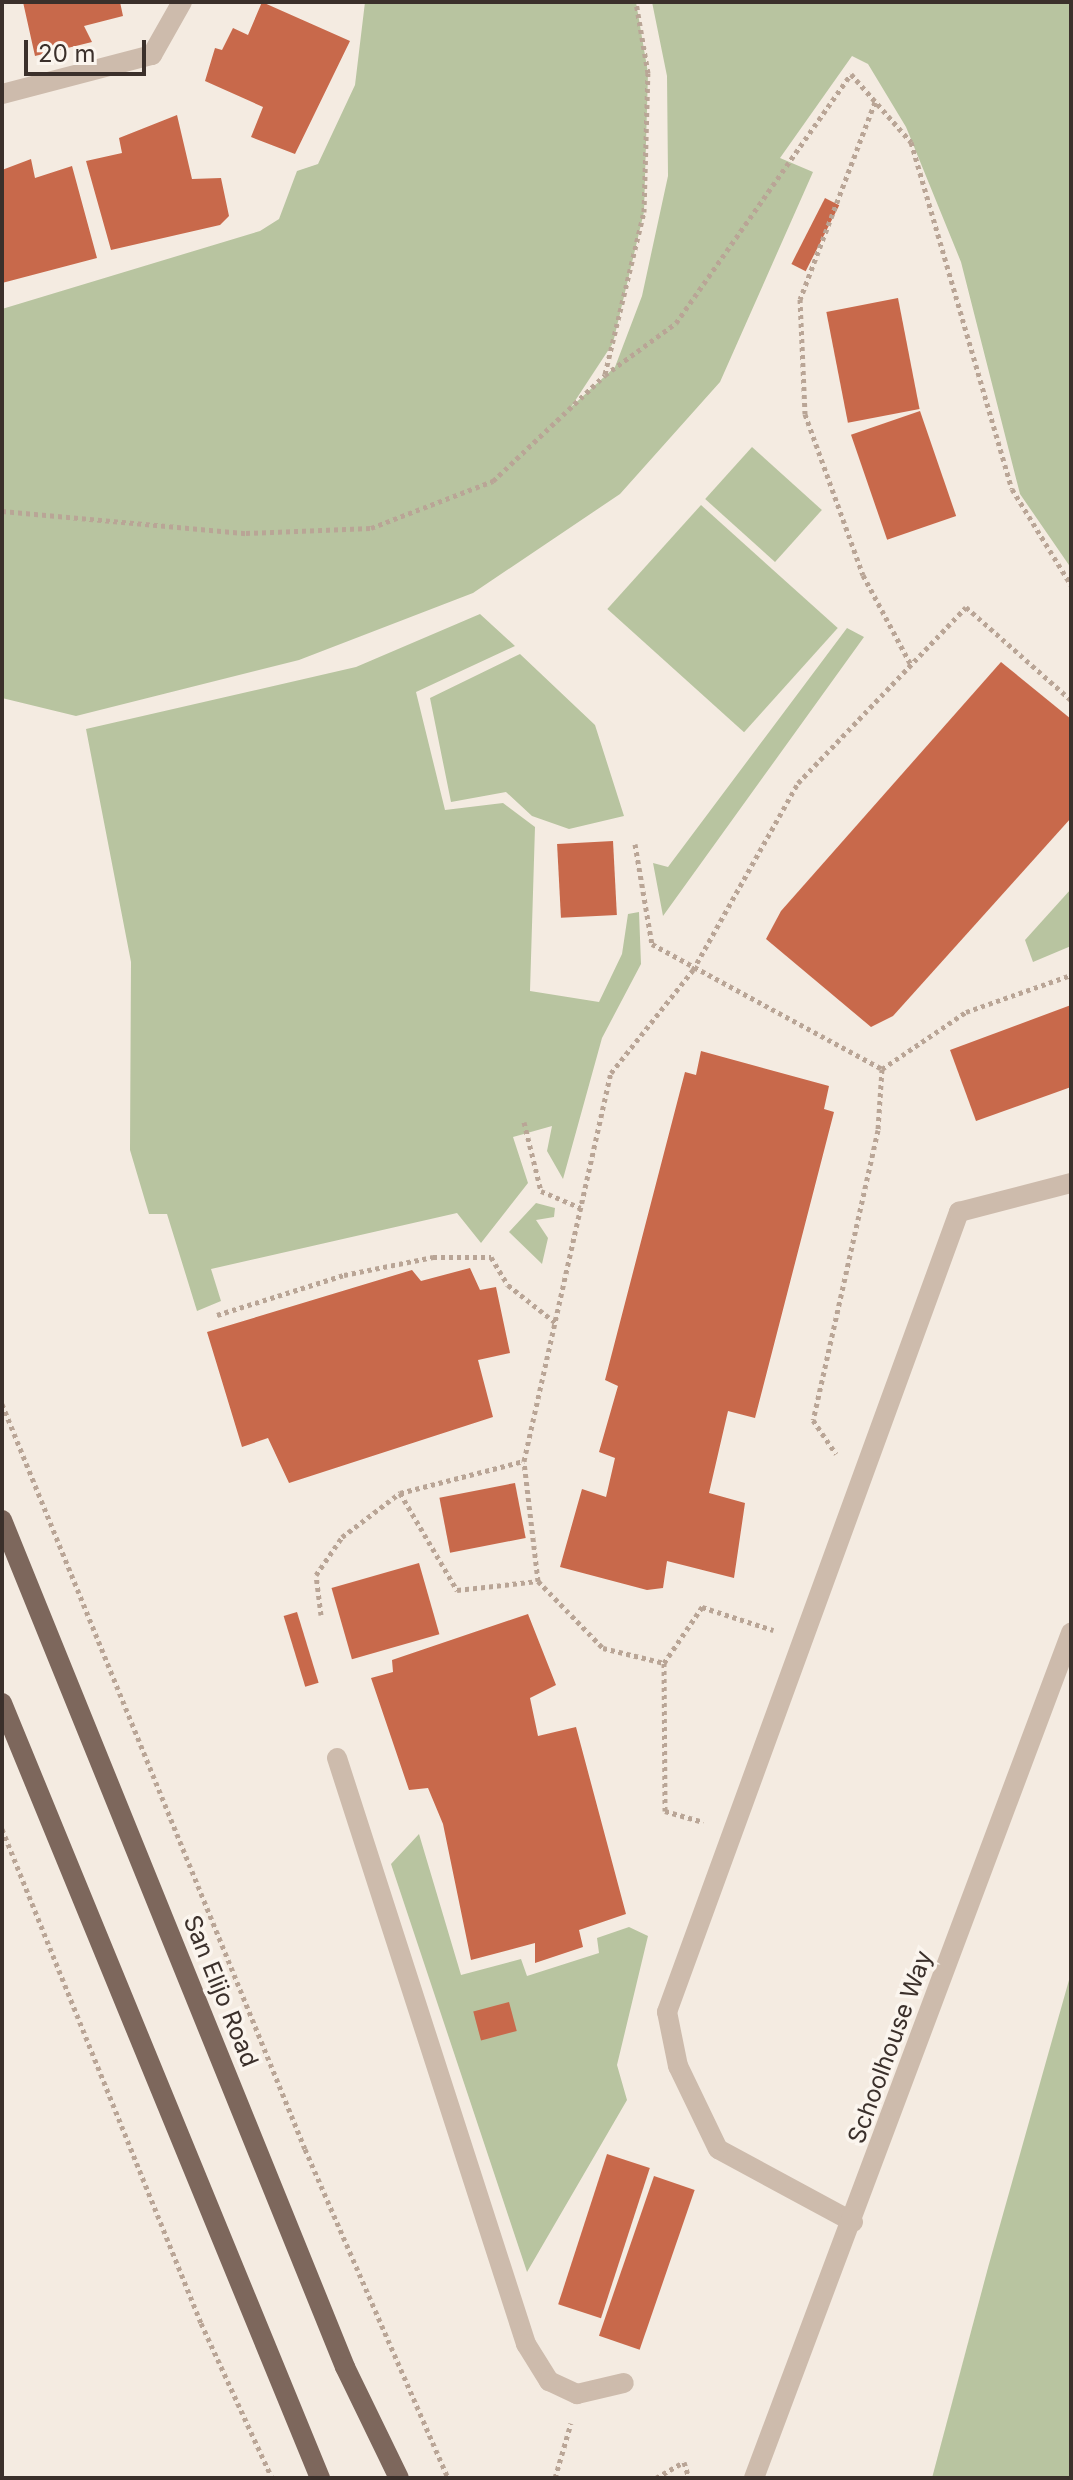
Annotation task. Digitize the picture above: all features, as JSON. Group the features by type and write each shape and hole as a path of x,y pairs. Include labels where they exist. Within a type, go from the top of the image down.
{"main road":[{"name":"San Elijo Road","path":"2,1520 345,2367 399,2478"},
{"path":"2,1703 320,2478"}],"street":[{"path":"2,94 152,55 182,5"},
{"path":"853,2222 718,2149 678,2066 667,2012 959,1212 1071,1183"},
{"name":"Schoolhouse Way","path":"754,2478 853,2222 1071,1633"},
{"path":"337,1758 526,2344 549,2381 577,2394 624,2383"}],"path":[{"path":"605,375 644,212 648,73 636,2"},
{"path":"2,511 246,533 371,528 493,481 605,375 676,323 851,74 911,142 1012,489 1071,585"},
{"path":"875,101 800,299 805,414 863,575 911,665"},
{"path":"664,1663 603,1648 538,1581 524,1461 611,1073 693,970 798,783 966,607 1071,700"},
{"path":"635,844 652,944 693,970 882,1069"},
{"path":"882,1069 966,1012 1071,975"},
{"path":"836,1454 813,1420 878,1130 882,1069"},
{"path":"524,1122 541,1191 581,1208"},
{"path":"217,1315 344,1275 433,1257 491,1257 508,1285 556,1323"},
{"path":"2,1404 299,2135 448,2478"},
{"path":"321,1615 316,1575 342,1537 400,1493 524,1461"},
{"path":"400,1493 457,1590 538,1581"},
{"path":"703,1822 665,1811 664,1663 702,1607 773,1630"},
{"path":"2,1829 201,2323 272,2478"},
{"path":"555,2478 571,2423"},
{"path":"656,2478 684,2462 689,2478"}],"green space":[{"path":"365,2 636,2 648,73 644,212 613,343 571,407 615,367 642,296 668,176 667,76 652,2 1071,2 1071,568 1020,494 961,262 906,127 868,64 852,56 780,158 813,172 720,382 620,494 473,593 299,660 76,716 2,698 2,309 260,231 279,219 297,171 318,164 355,85"},
{"path":"752,447 822,510 775,562 705,499"},
{"path":"701,505 838,628 744,732 607,609"},
{"path":"480,614 515,646 416,692 445,810 503,803 535,827 530,991 599,1002 622,954 628,914 639,912 641,964 602,1038 563,1179 547,1151 552,1126 513,1137 528,1183 481,1243 457,1213 211,1269 221,1301 197,1311 167,1214 149,1214 130,1150 131,962 86,729 356,667"},
{"path":"847,628 864,637 663,916 653,863 668,867"},
{"path":"520,654 595,725 624,816 569,829 532,816 506,792 451,802 430,698"},
{"path":"1071,889 1071,946 1033,962 1025,940"},
{"path":"536,1203 555,1208 554,1217 536,1220 548,1238 542,1264 509,1232"},
{"path":"419,1834 461,1975 521,1959 527,1976 599,1953 597,1938 629,1927 648,1936 617,2065 627,2100 527,2272 391,1864"},
{"path":"1071,1973 1071,2478 932,2478 989,2264"}],"building":[{"path":"23,2 120,2 123,16 84,26 92,42 35,56"},
{"path":"262,2 350,41 295,154 251,137 263,107 205,81 215,48 222,50 233,28 248,35"},
{"path":"177,115 192,179 221,178 229,216 220,225 111,250 86,161 122,153 119,138"},
{"path":"31,159 35,178 72,166 97,258 2,283 2,170"},
{"path":"825,198 839,205 806,271 791,264"},
{"path":"898,298 920,409 848,423 826,312"},
{"path":"920,411 956,516 887,540 851,435"},
{"path":"1001,662 1071,719 1071,818 893,1016 871,1027 766,939 781,911"},
{"path":"613,841 617,915 561,918 557,844"},
{"path":"1071,1005 1071,1087 976,1121 950,1050"},
{"path":"701,1051 829,1086 824,1109 834,1112 755,1418 728,1411 709,1493 745,1503 734,1578 667,1561 663,1588 647,1590 560,1567 582,1489 606,1497 615,1458 599,1452 618,1386 605,1380 685,1072 696,1075"},
{"path":"470,1268 480,1290 496,1287 510,1353 478,1360 493,1417 289,1483 268,1438 242,1447 207,1332 412,1270 421,1281"},
{"path":"515,1483 526,1538 450,1553 439,1498"},
{"path":"419,1563 439,1634 352,1659 332,1588"},
{"path":"297,1612 319,1683 305,1687 284,1616"},
{"path":"528,1614 556,1685 530,1698 538,1736 576,1727 626,1914 579,1930 583,1947 535,1963 535,1943 471,1960 443,1824 428,1788 409,1790 371,1678 393,1672 392,1660"},
{"path":"509,2002 517,2031 481,2041 473,2012"},
{"path":"607,2154 650,2168 601,2318 558,2304"},
{"path":"654,2176 695,2190 640,2350 599,2336"}]}
